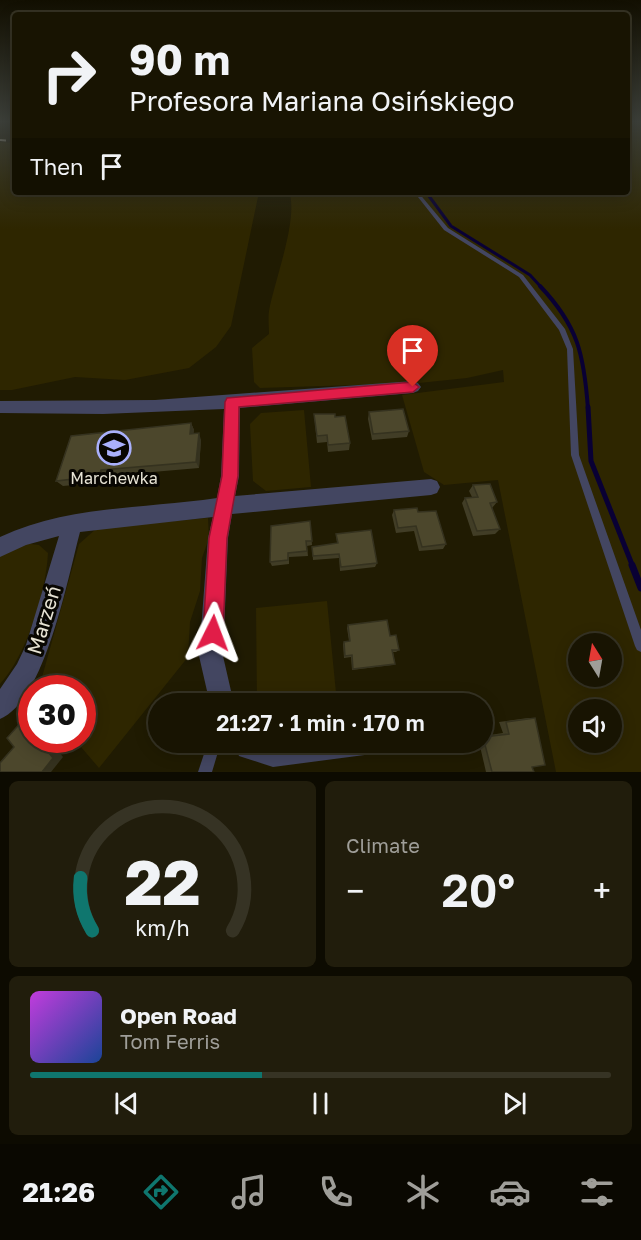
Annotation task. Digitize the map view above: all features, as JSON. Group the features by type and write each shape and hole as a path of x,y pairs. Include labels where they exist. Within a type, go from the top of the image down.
{"street":[{"path":"0,408 64,410 232,402 413,387"},
{"path":"219,693 211,656 218,538 230,476 232,402"},
{"path":"0,548 41,530 111,519 431,487"},
{"name":"Marzeń","path":"0,707 22,682 33,659 72,525"}],"lane":[{"path":"418,195 446,229 521,276 562,328 570,348 574,455 641,646"},
{"path":"205,772 211,753"},
{"path":"251,753 273,759 324,753"}],"shaded area":[{"path":"0,157 12,157 12,195 258,195 231,326 216,347 189,368 125,380 75,377 12,390 0,390"},
{"path":"630,157 641,157 641,772 556,772 498,480 444,485 424,472 402,395 504,382 503,370 467,378 419,383 260,388 254,382 252,348 269,334 269,311 291,217 290,195 630,195"},
{"path":"304,410 311,487 266,491 253,481 250,424 261,413"},
{"path":"208,518 209,538 202,558 200,591 190,622 188,657 159,693 148,693 148,707 99,768 86,753 96,753 96,675 43,675 79,544 97,528"},
{"path":"24,543 39,545 48,553 46,569 39,604 27,640 10,672 0,684 0,555"},
{"path":"327,601 336,693 257,693 256,608"}],"building":[{"path":"403,409 409,431 373,434 369,412"},
{"path":"314,414 345,416 350,443 328,445 327,435 317,436"},
{"path":"191,423 190,434 199,433 196,462 101,470 99,476 56,481 71,436"},
{"path":"490,484 497,502 490,503 500,529 477,531 465,498 478,497 473,485"},
{"path":"417,508 418,512 436,511 446,544 422,547 416,526 398,528 394,510"},
{"path":"310,521 312,541 306,541 307,551 288,553 288,560 270,562 271,526"},
{"path":"371,530 377,563 341,567 339,554 313,556 312,547 338,543 336,534"},
{"path":"387,620 390,636 396,635 399,650 392,650 395,664 353,669 352,655 345,656 344,642 350,641 348,625"},
{"path":"535,718 545,765 532,767 534,772 492,772 487,753 493,753 493,736 509,734 506,722"},
{"path":"18,726 18,753 49,753 53,758 42,772 0,772 0,763 14,747 7,738"}],"waterway":[{"path":"428,195 451,226 530,275 541,287"},
{"path":"540,286 563,314 577,342 584,372 588,409"},
{"path":"588,407 591,461 633,567"},
{"path":"632,565 641,588"}],"place":[{"name":"Marchewka","path":"114,448"}],"route":[{"path":"213,633 218,538 230,476 232,402 413,387"}]}
